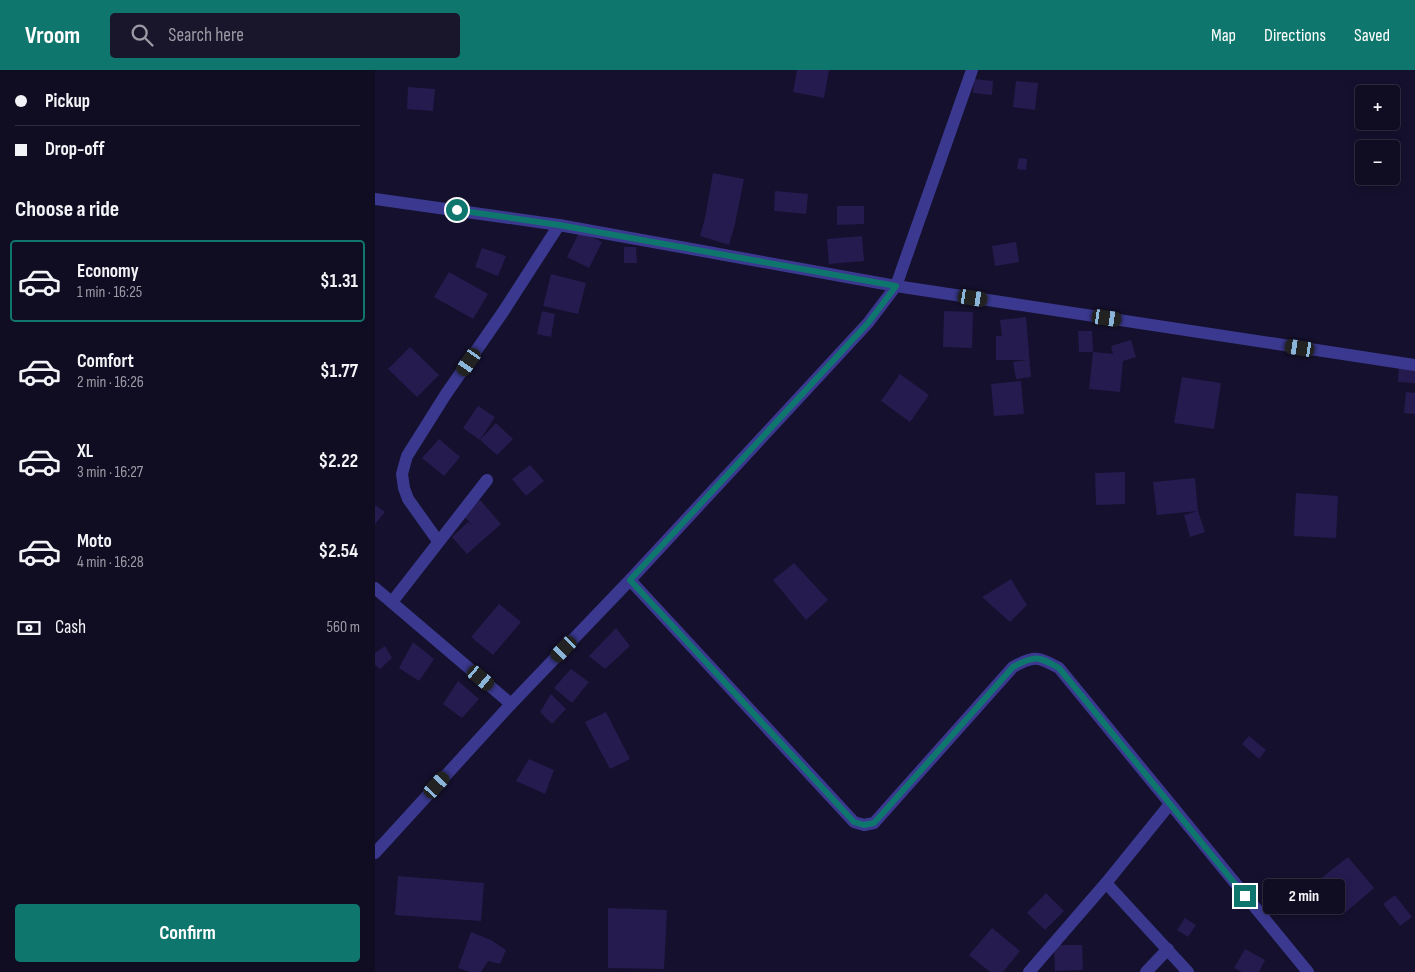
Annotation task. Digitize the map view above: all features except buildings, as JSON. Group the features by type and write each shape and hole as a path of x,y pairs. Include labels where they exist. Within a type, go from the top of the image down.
{"street":[{"path":"375,853 511,704 630,580 868,323 896,286 972,70"},
{"path":"375,198 559,225 896,286 1415,365"},
{"path":"438,541 408,498 404,488 402,474 407,456 446,394 503,312 559,225"},
{"path":"391,602 487,480"},
{"path":"630,580 854,822 864,825 874,823 1013,667 1029,658 1043,660 1059,668 1308,972"},
{"path":"375,588 511,704"},
{"path":"1029,972 1106,883 1170,804"},
{"path":"1106,883 1188,972"},
{"path":"1146,972 1167,949"}],"route":[{"path":"457,210 559,225 896,286 868,323 630,580 854,822 864,825 874,823 1013,667 1029,658 1043,660 1059,668 1245,896"}]}
